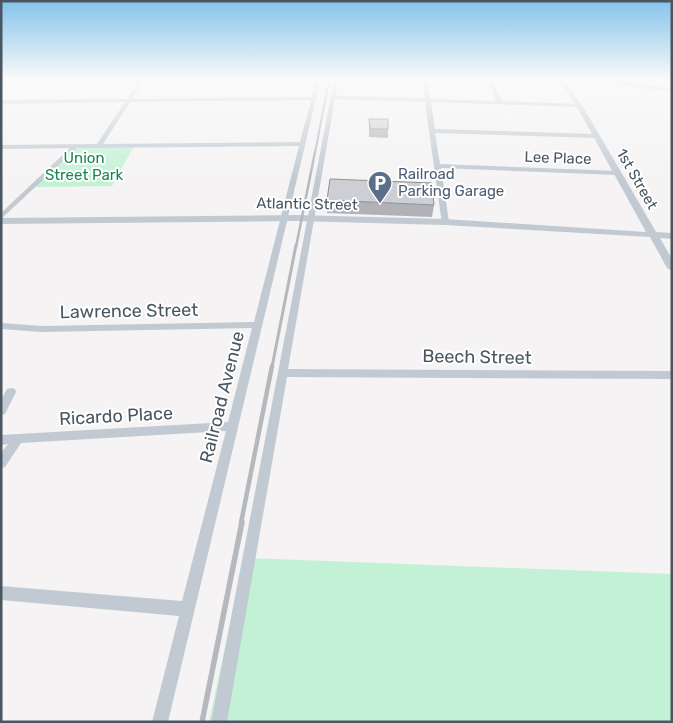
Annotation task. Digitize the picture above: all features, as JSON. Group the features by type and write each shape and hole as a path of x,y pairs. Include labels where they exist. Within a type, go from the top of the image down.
{"street":[{"path":"99,146 121,114"},
{"name":"Railroad Avenue","path":"160,722 311,114"},
{"path":"219,722 331,114"},
{"path":"430,114 445,222"},
{"name":"1st Street","path":"584,114 672,268"},
{"path":"432,130 596,136"},
{"path":"1,147 302,144"},
{"path":"1,219 75,147"},
{"name":"Lee Place","path":"437,166 618,174"},
{"name":"Atlantic Street","path":"1,219 313,218 445,222 672,236"},
{"name":"Lawrence Street","path":"1,326 42,329 258,325"},
{"name":"Beech Street","path":"283,373 672,376"},
{"path":"1,411 11,392"},
{"name":"Ricardo Place","path":"1,440 232,426"},
{"path":"1,463 18,439"},
{"path":"1,594 187,609"}],"green space":[{"name":"Union Street Park","path":"134,146 112,186 33,187 75,147"},
{"path":"244,558 672,574 672,722 209,722"}],"building":[{"path":"369,119 388,119 388,129 370,129"},
{"path":"330,179 432,183 434,205 327,200"}],"railway":[{"path":"315,153 323,114"},
{"path":"296,247 315,152"},
{"path":"272,367 296,245"},
{"path":"241,523 272,366"},
{"path":"202,722 242,522"}],"place":[{"name":"Railroad Parking Garage","path":"380,204"}]}
